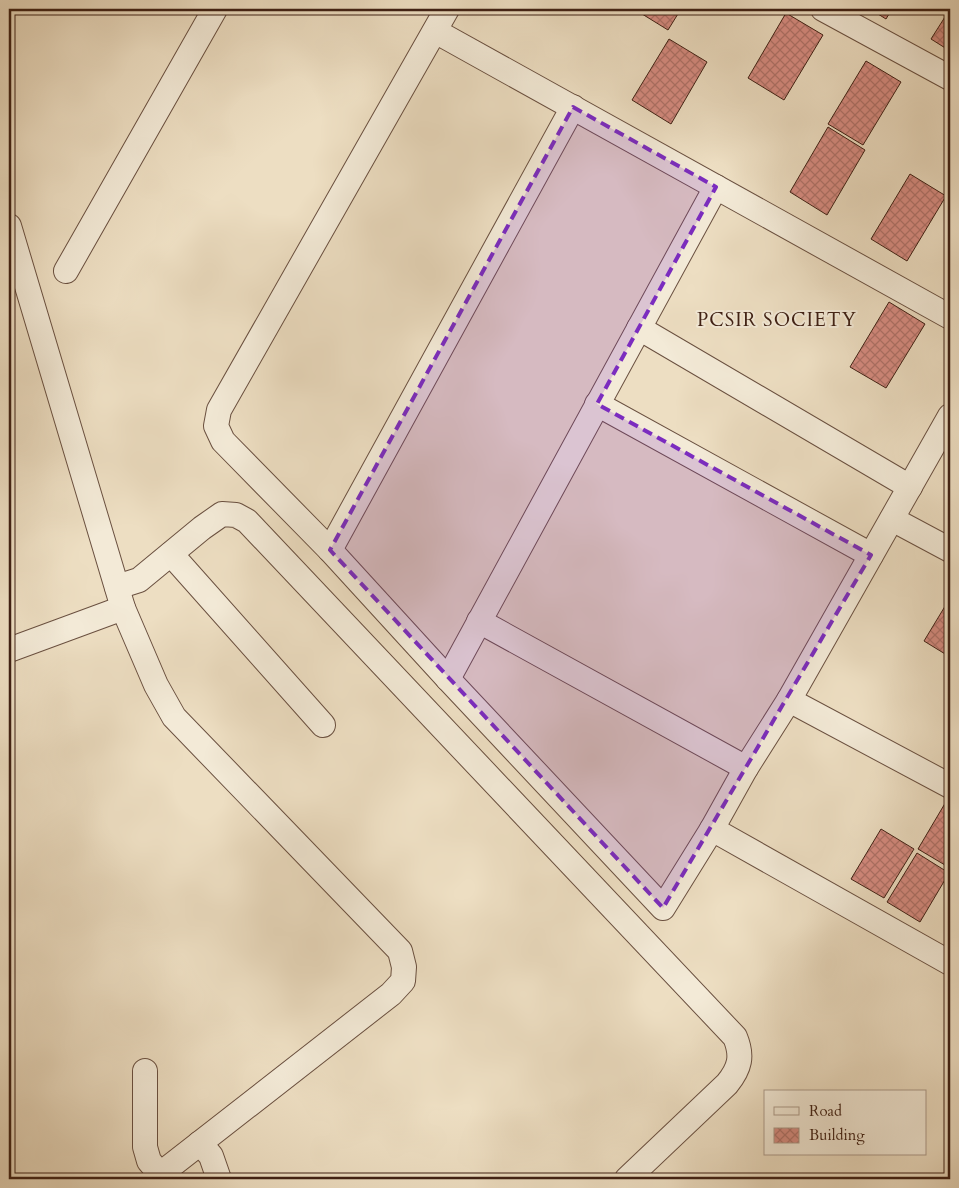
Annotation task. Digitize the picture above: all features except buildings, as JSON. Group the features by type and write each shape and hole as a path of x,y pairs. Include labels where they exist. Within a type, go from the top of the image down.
{"street":[{"path":"66,271 215,9"},
{"path":"447,9 219,410 216,426 223,442 330,550 663,908 788,700 950,416"},
{"path":"823,9 950,78"},
{"path":"435,31 950,317"},
{"path":"330,550 573,107"},
{"path":"448,679 716,187"},
{"path":"9,226 120,598 156,685 174,717 400,951 404,967 403,981 391,994 157,1177 144,1147 145,1071"},
{"path":"639,328 910,486"},
{"path":"597,404 871,555"},
{"path":"9,650 120,598 139,580 222,514 236,515 247,521 734,1037 740,1049 736,1073 627,1179"},
{"path":"892,519 950,550"},
{"path":"171,554 323,725"},
{"path":"479,622 746,768"},
{"path":"788,700 950,786"},
{"path":"712,829 950,963"},
{"path":"200,1144 211,1156 219,1179"}],"highlighted area":[{"path":"573,107 716,187 597,404 871,555 663,908 330,550"}],"district":[{"name":"PCSIR SOCIETY","path":"777,320"}]}
